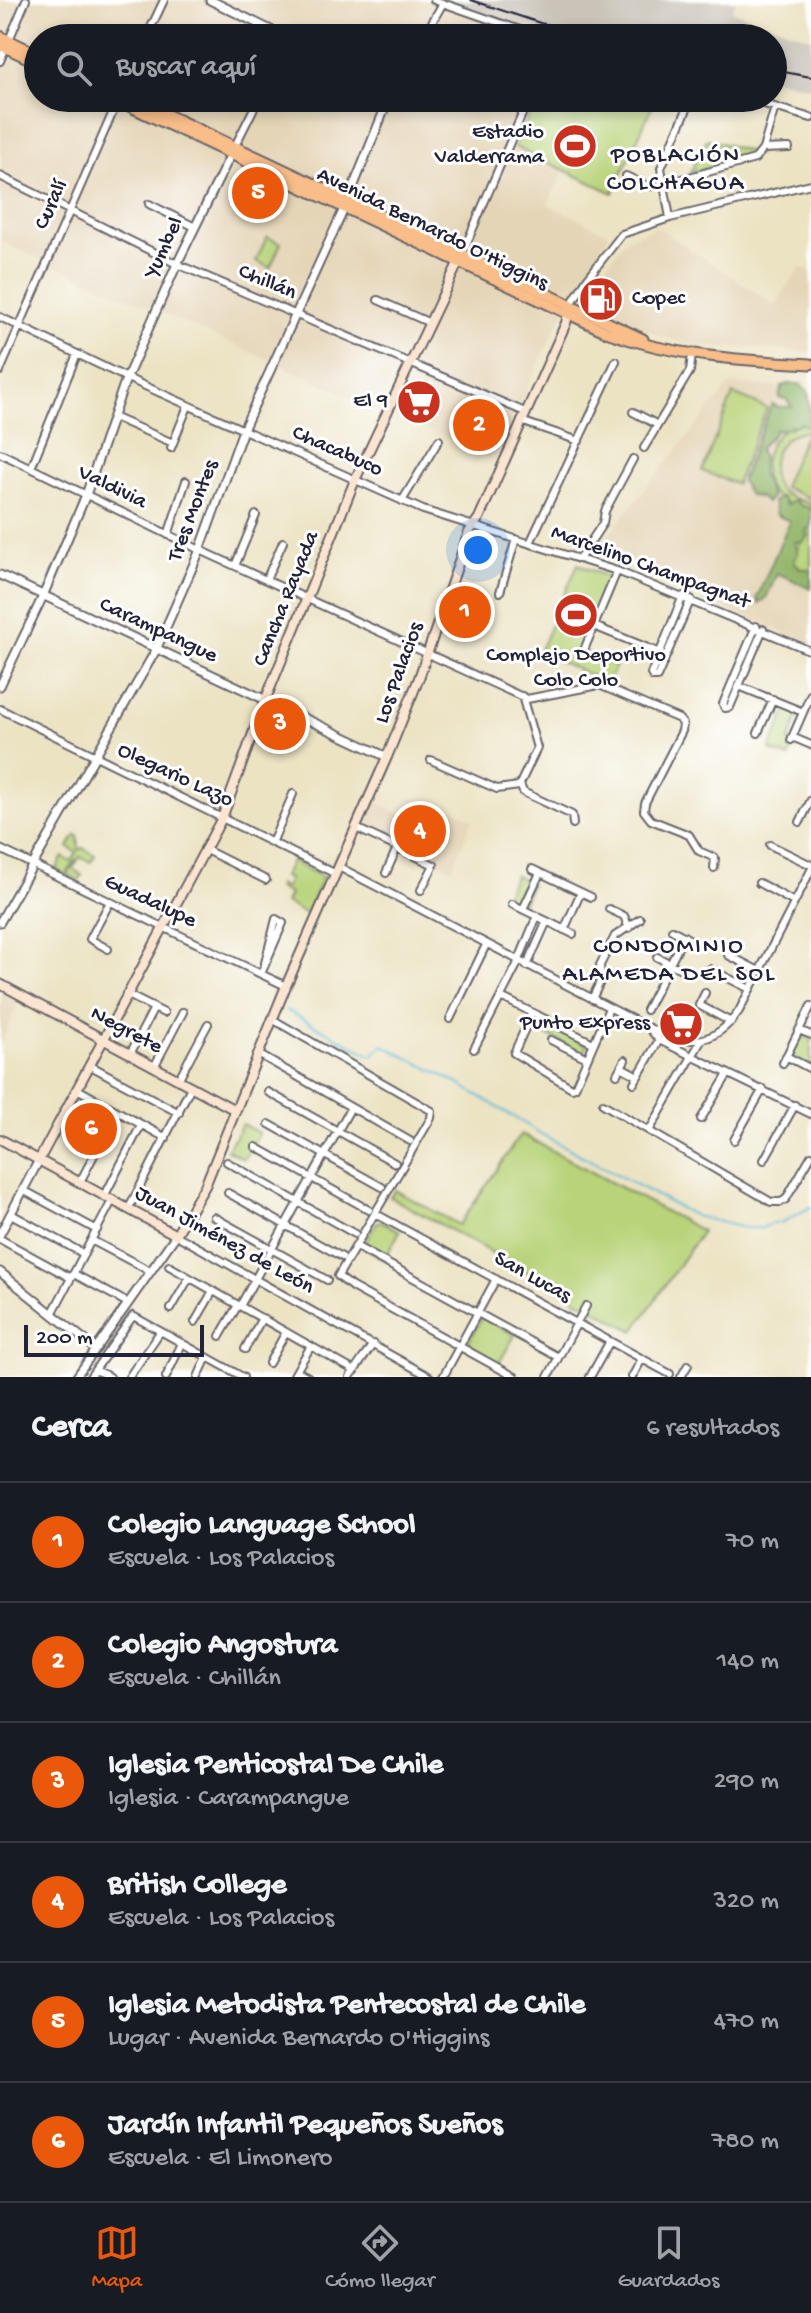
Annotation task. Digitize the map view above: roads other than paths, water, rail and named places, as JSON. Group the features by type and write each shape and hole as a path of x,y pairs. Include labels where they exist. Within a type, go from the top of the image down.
{"main road":[{"path":"4,42 24,49"},
{"path":"4,42 24,54"},
{"name":"Avenida Bernardo O'Higgins","path":"146,112 233,150"},
{"name":"Avenida Bernardo O'Higgins","path":"159,112 569,310 653,346 692,354 811,364"},
{"name":"Cancha Rayada","path":"39,1160 222,818 265,701 355,480 460,258"},
{"name":"Los Palacios","path":"176,1235 205,1186 286,986 387,757 473,526 569,310"},
{"name":"Negrete","path":"0,984 235,1110"},
{"name":"Juan Jiménez de León","path":"0,1139 176,1235"}],"street":[{"path":"0,61 4,42 26,0"},
{"path":"153,24 164,0"},
{"path":"210,0 259,24"},
{"path":"434,0 503,24"},
{"path":"431,24 443,3"},
{"path":"787,111 811,118"},
{"name":"Curalí","path":"0,371 110,112"},
{"name":"Yumbel","path":"0,686 86,495 127,378 177,264 252,112"},
{"name":"Tres Montes","path":"0,922 156,650 200,550 243,430 346,204 383,112"},
{"name":"Cancha Rayada","path":"460,258 523,112"},
{"path":"670,218 662,166 686,112"},
{"path":"626,176 647,186 664,184 755,159 763,149 774,112"},
{"path":"763,149 789,148"},
{"name":"Chillán","path":"0,176 177,264 411,363 579,441"},
{"name":"Los Palacios","path":"569,310 619,236 632,229 811,184"},
{"path":"149,204 195,227"},
{"path":"378,300 430,323"},
{"name":"Chacabuco","path":"0,317 188,406 402,501 473,526"},
{"path":"31,468 77,354"},
{"path":"644,448 690,371 692,354"},
{"path":"530,543 616,361"},
{"path":"113,417 172,446 188,406"},
{"path":"633,412 656,424"},
{"path":"402,501 439,440"},
{"name":"Valdivia","path":"0,453 200,550 522,696"},
{"path":"580,558 603,523 605,511 633,459"},
{"path":"168,535 186,481"},
{"path":"235,566 256,515"},
{"name":"Marcelino Champagnat","path":"473,526 617,571 811,651"},
{"path":"500,592 516,539"},
{"path":"266,580 283,542"},
{"path":"584,650 617,571"},
{"name":"Carampangue","path":"0,575 387,757"},
{"path":"687,598 655,678 651,674 687,598"},
{"path":"594,626 660,653"},
{"path":"760,628 730,707 725,708 723,704 760,628"},
{"path":"522,696 527,699 599,685 679,719 683,724 682,731 645,803 644,811 651,820 691,837 699,851 715,858 714,868"},
{"path":"739,686 803,712"},
{"path":"522,696 537,748 520,784 523,792 572,815 573,824"},
{"path":"758,733 773,699"},
{"path":"810,699 792,739 811,745"},
{"name":"Olegario Lazo","path":"0,709 272,843 474,936 518,962 649,1028"},
{"path":"431,760 497,789 520,784"},
{"path":"272,843 293,794"},
{"path":"800,822 810,803"},
{"path":"356,828 434,865 421,890"},
{"path":"649,1028 678,1039 702,1040 731,1022 811,868 770,845"},
{"path":"386,873 397,848"},
{"name":"Guadalupe","path":"0,849 286,986"},
{"path":"204,849 266,880"},
{"path":"532,869 591,897"},
{"path":"523,909 540,873"},
{"path":"759,883 794,902"},
{"path":"564,930 581,892"},
{"path":"108,949 90,939 110,902"},
{"path":"512,904 573,934"},
{"path":"609,909 624,916 629,928"},
{"path":"474,1049 518,962 537,916"},
{"path":"261,974 283,923 276,919 265,963"},
{"path":"592,999 601,980 599,969 612,941 618,933 640,919"},
{"path":"527,966 547,921"},
{"path":"672,930 696,943"},
{"path":"640,1023 684,936"},
{"path":"612,941 623,946"},
{"path":"450,1019 486,945"},
{"path":"728,955 759,971"},
{"path":"657,957 683,970"},
{"path":"599,969 609,974"},
{"path":"710,969 750,989"},
{"path":"705,993 699,1005 731,1022"},
{"path":"126,994 164,1013"},
{"path":"501,997 593,1043"},
{"path":"811,1006 784,1059 811,1069"},
{"path":"130,1054 154,1008"},
{"path":"532,1013 514,1050 515,1055 572,1088 609,1008"},
{"path":"154,1067 183,1012"},
{"path":"272,1019 432,1111 431,1118 338,1276 352,1287 515,1377"},
{"path":"178,1080 208,1024"},
{"path":"649,1028 659,1040 811,1114"},
{"path":"799,1030 811,1035"},
{"path":"551,1040 587,1058"},
{"path":"621,1067 636,1080 659,1040"},
{"path":"649,1131 702,1040"},
{"path":"258,1054 410,1141"},
{"path":"89,1065 179,1113"},
{"path":"701,1119 728,1074"},
{"path":"129,1208 191,1087"},
{"path":"77,1089 166,1138"},
{"path":"734,1140 763,1089"},
{"path":"268,1092 395,1163"},
{"path":"603,1104 776,1203 786,1199 811,1156"},
{"path":"764,1160 795,1105"},
{"path":"220,1336 313,1179 350,1109"},
{"path":"80,1182 117,1111"},
{"path":"269,1124 382,1187"},
{"path":"52,1314 97,1230 141,1125"},
{"name":"San Lucas","path":"256,1147 670,1374"},
{"name":"Cancha Rayada","path":"0,1236 39,1160"},
{"path":"227,1162 355,1234"},
{"path":"23,1190 97,1230"},
{"path":"228,1193 342,1257"},
{"path":"11,1214 84,1254"},
{"path":"214,1217 327,1280"},
{"name":"Los Palacios","path":"76,1377 176,1235"},
{"name":"Juan Jiménez de León","path":"176,1235 430,1377"},
{"path":"0,1236 128,1303"},
{"path":"91,1240 150,1271"},
{"path":"357,1247 558,1357"},
{"path":"169,1266 311,1346 352,1374 373,1344"},
{"path":"0,1272 96,1349"},
{"path":"171,1309 189,1278"},
{"path":"443,1377 496,1279"},
{"path":"195,1322 213,1291"},
{"path":"548,1377 586,1306"},
{"path":"110,1377 93,1374 133,1316 233,1375 243,1377"},
{"path":"245,1349 262,1318"},
{"path":"129,1377 160,1332"},
{"path":"269,1363 286,1332"},
{"path":"590,1377 610,1341"},
{"path":"166,1377 182,1343"},
{"path":"308,1377 296,1373 311,1346"},
{"path":"198,1377 207,1357"},
{"path":"632,1377 642,1359"},
{"path":"681,1377 688,1365"}],"waterway":[{"path":"286,1010 372,1056 383,1045 461,1085 543,1135 695,1216 744,1228 762,1228 781,1223 811,1207"}],"railway":[{"path":"471,0 545,24"},
{"path":"787,73 811,77"}],"place":[{"name":"Estadio Valderrama","path":"575,146"},
{"name":"Iglesia Metodista Pentecostal de Chile","path":"258,193"},
{"name":"Copec","path":"601,299"},
{"name":"El 9","path":"419,402"},
{"name":"Colegio Angostura","path":"479,425"},
{"name":"Colegio Language School","path":"465,612"},
{"name":"Complejo Deportivo Colo Colo","path":"576,615"},
{"name":"Iglesia Penticostal De Chile","path":"280,724"},
{"name":"British College","path":"420,831"},
{"name":"Punto Express","path":"681,1024"},
{"name":"Jardín Infantil Pequeños Sueños","path":"91,1129"}],"district":[{"name":"POBLACIÓN COLCHAGUA","path":"676,170"},
{"name":"CONDOMINIO ALAMEDA DEL SOL","path":"669,961"}]}
